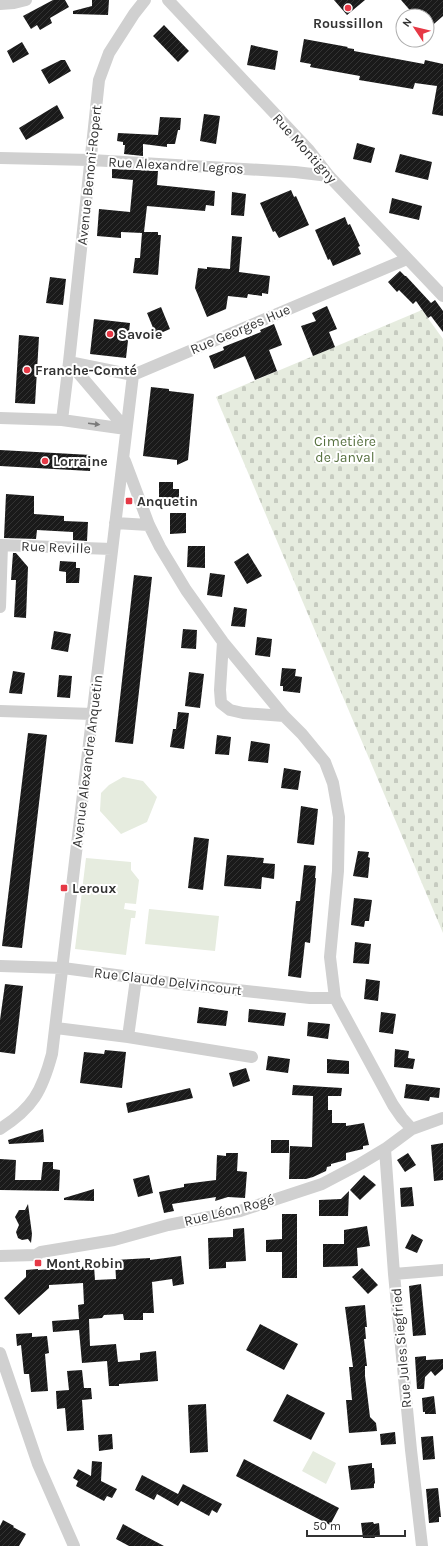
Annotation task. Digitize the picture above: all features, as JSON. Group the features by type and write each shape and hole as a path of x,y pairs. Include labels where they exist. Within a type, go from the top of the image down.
{"street":[{"path":"0,4 26,0"},
{"name":"Avenue Benoni-Ropert","path":"62,420 99,80 109,53 134,14 145,0"},
{"name":"Rue Montigny","path":"168,0 308,149 328,176 443,296"},
{"name":"Rue Alexandre Legros","path":"0,158 91,160 295,172 328,176"},
{"name":"Rue Georges Hue","path":"133,375 407,259"},
{"path":"69,362 133,375"},
{"path":"69,362 126,428"},
{"name":"Avenue Alexandre Anquetin","path":"0,1129 18,1118 36,1096 46,1076 52,1054 133,375"},
{"path":"0,418 62,420 126,428"},
{"path":"123,455 149,525 160,547 186,590 223,642 284,716 302,734 325,762 333,783 338,817 338,871 330,957 335,998 393,1105 412,1129"},
{"path":"115,523 149,525"},
{"path":"0,607 1,545"},
{"name":"Rue Reville","path":"1,545 112,549"},
{"path":"223,642 220,690 221,703 230,710 243,714 284,716"},
{"path":"0,712 93,714"},
{"name":"Rue Claude Delvincourt","path":"0,966 63,968 131,977 136,979 310,998 335,998"},
{"path":"128,1037 136,979"},
{"path":"56,1028 128,1037 252,1057"},
{"name":"Rue Léon Rogé","path":"0,1256 36,1255 41,1252 114,1240 168,1225 240,1210 322,1184 385,1149 412,1129 443,1118"},
{"name":"Rue Jules Siegfried","path":"385,1149 394,1274 422,1546"},
{"path":"394,1274 443,1270"},
{"path":"0,1353 38,1464 74,1546"}],"green space":[{"name":"Cimetière de Janval","path":"422,310 443,339 443,933 216,397"},
{"path":"123,777 143,781 157,797 147,822 121,834 100,811 101,793 109,785"},
{"path":"86,858 131,862 131,870 139,880 136,904 125,903 124,909 136,911 135,918 131,918 126,955 75,949"},
{"path":"149,909 219,916 215,951 145,944"},
{"path":"313,1451 336,1463 326,1484 302,1471"}],"building":[{"path":"53,0 65,0 69,7 50,18 52,23 40,30 37,25 31,29 23,16"},
{"path":"92,0 109,0 108,15 73,14 73,11 92,6"},
{"name":"Roussillon","path":"334,0 365,0 347,15"},
{"path":"401,0 443,0 443,16 435,23 435,8 408,8"},
{"path":"164,25 189,51 178,62 153,36"},
{"path":"304,39 348,47 347,48 354,49 354,51 424,64 425,60 443,64 443,116 432,114 437,86 415,83 413,89 359,80 360,76 310,67 311,64 300,62"},
{"path":"22,42 29,54 13,63 7,51"},
{"path":"251,45 278,51 275,70 247,65"},
{"path":"61,60 65,60 71,71 49,84 41,70"},
{"path":"57,105 64,118 26,140 19,128"},
{"path":"204,114 220,116 216,144 200,141"},
{"path":"160,117 181,118 180,130 178,130 175,144 167,144 167,147 143,144 143,156 124,154 125,145 123,145 123,142 117,141 118,133 158,135"},
{"path":"357,143 375,148 371,163 353,159"},
{"path":"400,154 432,162 428,180 395,172"},
{"path":"112,169 158,171 157,185 215,191 214,206 206,205 205,211 147,206 144,232 158,232 158,235 161,235 158,275 133,273 135,258 140,258 142,233 121,232 121,238 97,236 99,209 130,212 133,180 112,178"},
{"path":"291,190 294,197 296,196 309,225 279,238 275,231 273,232 260,203"},
{"path":"232,192 246,194 244,216 231,215"},
{"path":"392,198 422,206 419,220 389,213"},
{"path":"345,217 348,225 350,224 360,246 358,247 361,254 333,266 330,259 328,260 315,230"},
{"path":"232,236 242,237 239,272 270,276 268,294 262,293 262,296 248,294 247,298 228,296 226,309 207,317 195,288 198,268 207,269 207,267 230,269"},
{"path":"400,271 431,303 435,300 443,311 443,332 431,316 428,318 416,301 413,304 399,290 397,292 388,282"},
{"path":"50,277 66,279 63,305 46,303"},
{"path":"327,306 337,329 329,332 335,347 313,356 301,326 316,321 312,313"},
{"path":"161,307 170,329 156,335 147,313"},
{"name":"Savoie","path":"94,319 130,323 126,358 90,354"},
{"path":"274,324 282,345 269,350 277,371 255,380 245,356 214,369 209,356 224,350 223,347 261,332 260,330"},
{"name":"Franche-Comté","path":"19,335 39,337 35,404 15,403"},
{"path":"151,387 194,394 188,460 177,465 177,460 143,456"},
{"name":"Lorraine","path":"0,450 91,455 90,471 0,466"},
{"path":"159,482 173,482 173,489 179,489 179,500 159,501"},
{"path":"6,494 34,496 34,514 64,516 64,521 88,522 87,541 73,540 73,532 37,530 36,539 4,538"},
{"path":"170,513 186,513 186,533 170,534"},
{"path":"188,546 205,546 205,568 187,567"},
{"path":"13,553 16,553 28,567 26,618 14,617 16,580 11,580"},
{"path":"248,553 262,576 247,584 234,562"},
{"path":"60,561 76,562 76,568 80,568 79,583 66,583 66,572 59,571"},
{"path":"210,573 225,575 222,597 207,595"},
{"path":"134,575 152,577 133,744 115,742"},
{"path":"234,607 247,609 245,627 231,626"},
{"path":"183,629 197,630 196,649 181,648"},
{"path":"54,631 71,634 68,652 51,649"},
{"path":"257,637 272,639 270,657 255,655"},
{"path":"282,668 296,669 295,676 302,677 300,693 283,691 283,686 280,686"},
{"path":"13,671 25,673 22,694 9,693"},
{"path":"189,672 204,674 200,708 185,706"},
{"path":"59,675 72,676 70,698 57,697"},
{"path":"178,712 189,713 184,749 170,747 173,729 176,729"},
{"path":"28,733 47,735 22,948 2,946"},
{"path":"217,735 231,737 229,755 215,754"},
{"path":"251,741 270,744 268,763 248,761"},
{"path":"284,768 301,771 298,790 281,788"},
{"path":"301,806 318,809 314,845 297,843"},
{"path":"194,837 209,839 203,890 188,888"},
{"path":"358,851 369,852 368,857 370,858 368,878 353,876"},
{"path":"227,855 264,858 263,863 275,864 274,879 262,877 261,889 224,886"},
{"path":"304,865 316,866 316,878 310,943 305,942 301,978 288,976 296,901 300,901"},
{"path":"354,898 372,900 369,921 365,921 364,927 351,925"},
{"path":"355,942 371,944 369,964 353,963"},
{"path":"366,979 380,981 378,1001 364,999"},
{"path":"5,984 23,986 15,1054 0,1052 0,1020"},
{"path":"199,1007 228,1011 226,1026 197,1023"},
{"path":"249,1009 286,1013 284,1026 248,1022"},
{"path":"381,1012 396,1014 393,1034 379,1032"},
{"path":"308,1022 330,1024 328,1039 307,1036"},
{"path":"395,1049 409,1051 408,1058 415,1059 413,1069 394,1067"},
{"path":"105,1050 126,1052 122,1088 80,1083 84,1052 104,1054"},
{"path":"268,1056 290,1059 288,1073 266,1070"},
{"path":"327,1059 349,1061 349,1074 327,1073"},
{"path":"246,1068 250,1081 233,1087 229,1073"},
{"path":"406,1084 440,1088 439,1098 430,1097 429,1101 404,1098"},
{"path":"293,1085 342,1088 341,1096 328,1096 328,1110 332,1110 332,1123 346,1123 346,1126 364,1123 369,1145 363,1146 363,1149 346,1153 346,1160 331,1164 331,1166 327,1167 326,1171 313,1177 306,1179 289,1179 290,1146 312,1147 313,1096 292,1095"},
{"path":"190,1088 193,1098 128,1113 126,1103"},
{"path":"43,1129 44,1142 9,1144 8,1140"},
{"path":"271,1140 289,1140 289,1153 271,1153"},
{"path":"443,1143 443,1180 434,1181 431,1145"},
{"path":"226,1153 238,1153 237,1171 247,1172 245,1198 228,1197 215,1201 216,1197 172,1204 174,1211 164,1213 159,1192 184,1187 184,1184 216,1180 217,1155 226,1156"},
{"path":"408,1153 416,1165 405,1172 397,1160"},
{"path":"0,1159 16,1160 15,1180 41,1180 43,1162 53,1162 53,1169 60,1170 59,1191 0,1190"},
{"path":"149,1175 153,1193 138,1197 133,1179"},
{"path":"364,1175 376,1185 360,1200 350,1190"},
{"path":"412,1187 414,1206 401,1207 400,1188"},
{"path":"94,1189 94,1201 64,1200 64,1198"},
{"path":"349,1191 348,1216 319,1216 319,1200 341,1199"},
{"path":"28,1204 32,1234 31,1243 28,1239 22,1240 18,1238 16,1232 19,1225 15,1217 19,1210 25,1210"},
{"path":"282,1214 297,1214 297,1278 282,1278 282,1252 266,1252 266,1240 282,1239"},
{"path":"367,1226 370,1246 357,1248 358,1266 323,1267 323,1244 344,1244 344,1230"},
{"path":"244,1228 246,1261 226,1262 226,1268 209,1269 208,1238 233,1237 233,1229"},
{"path":"412,1234 423,1240 417,1253 405,1248"},
{"path":"181,1256 184,1284 173,1286 172,1279 152,1282 154,1313 143,1313 143,1320 124,1320 123,1314 104,1315 102,1318 89,1319 90,1346 116,1344 118,1362 140,1360 140,1353 156,1351 158,1381 109,1386 107,1361 82,1363 79,1330 53,1332 52,1321 79,1319 78,1305 84,1304 83,1283 49,1285 49,1288 19,1315 4,1298 26,1277 26,1270 94,1266 95,1280 116,1279 115,1260 150,1258 150,1260"},
{"path":"362,1268 378,1285 368,1294 352,1277"},
{"path":"421,1284 426,1335 413,1336 409,1286"},
{"path":"365,1305 367,1327 365,1327 366,1339 364,1339 367,1366 365,1366 365,1376 370,1417 376,1423 377,1431 349,1433 346,1400 352,1400 349,1367 353,1367 345,1307"},
{"path":"260,1324 298,1344 284,1370 246,1350"},
{"path":"32,1333 32,1337 47,1336 49,1353 45,1354 48,1391 31,1392 29,1374 24,1374 21,1345 17,1346 16,1334"},
{"path":"426,1356 426,1360 443,1359 443,1369 435,1376 431,1371 425,1377 424,1389 417,1389 415,1357"},
{"path":"82,1370 84,1388 91,1388 92,1399 82,1400 84,1430 67,1431 65,1408 57,1409 56,1391 69,1390 67,1371"},
{"path":"287,1394 325,1413 311,1440 273,1421"},
{"path":"434,1396 436,1414 425,1414 425,1412 423,1412 422,1398"},
{"path":"206,1404 208,1452 190,1453 188,1405"},
{"path":"395,1432 396,1444 381,1445 380,1434"},
{"path":"112,1434 113,1449 99,1451 98,1435"},
{"path":"433,1436 435,1459 423,1460 421,1437"},
{"path":"244,1459 339,1508 330,1525 236,1476"},
{"path":"92,1461 102,1462 101,1481 117,1489 112,1498 107,1496 104,1501 76,1486 78,1481 73,1478 78,1469 91,1476"},
{"path":"372,1463 372,1468 374,1468 374,1488 351,1490 348,1466"},
{"path":"142,1475 178,1494 183,1484 222,1504 217,1513 212,1510 209,1516 181,1501 178,1506 157,1494 154,1500 135,1490"},
{"path":"438,1488 441,1517 439,1517 439,1522 429,1523 426,1489"},
{"path":"3,1520 26,1534 19,1546 0,1546 0,1526"},
{"path":"373,1522 374,1524 379,1523 380,1535 374,1535 375,1538 363,1538 361,1523"},
{"path":"123,1524 164,1546 129,1546 116,1539"}],"place":[{"name":"Roussillon","path":"348,8"},
{"name":"Savoie","path":"110,334"},
{"name":"Franche-Comté","path":"27,370"},
{"name":"Lorraine","path":"45,461"},
{"name":"Anquetin","path":"129,501"},
{"name":"Leroux","path":"64,888"},
{"name":"Mont Robin","path":"38,1263"}]}
